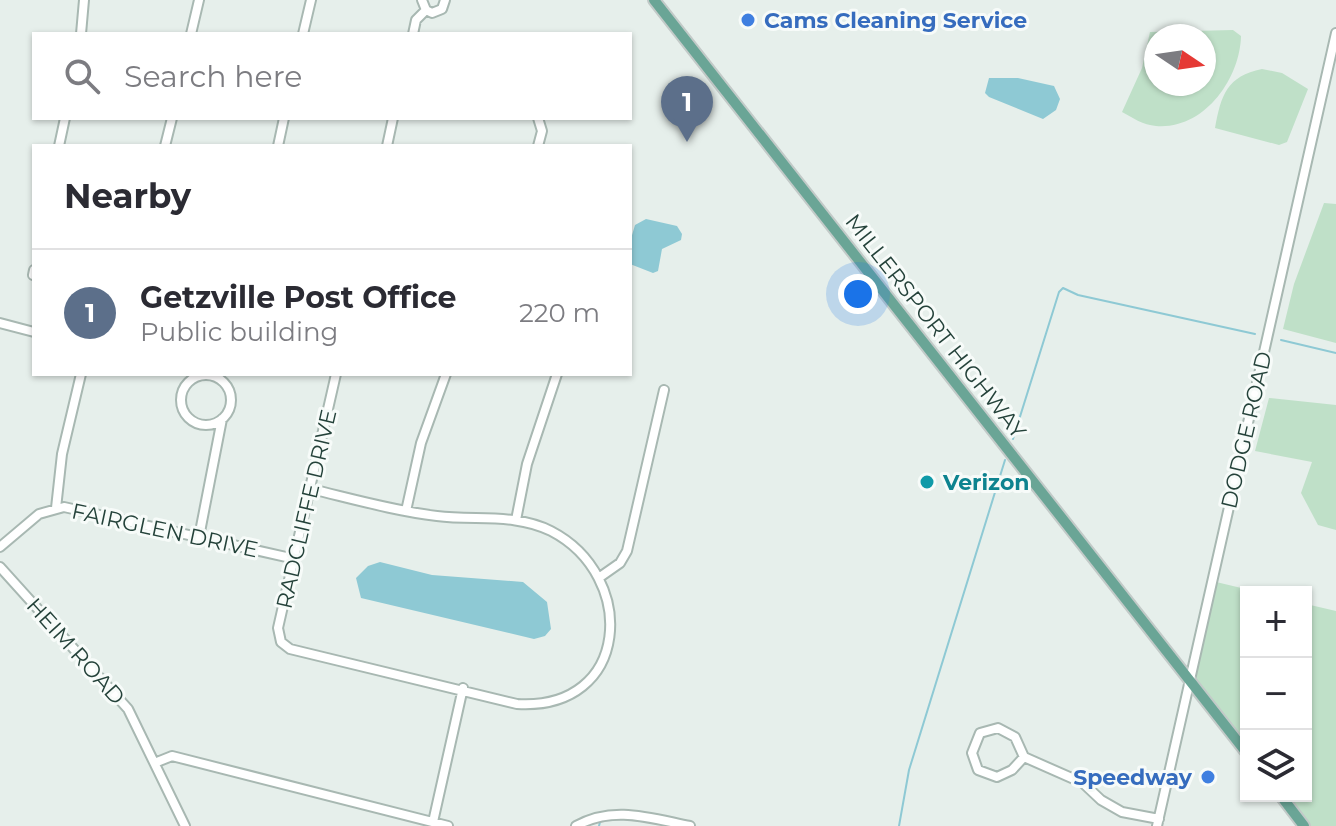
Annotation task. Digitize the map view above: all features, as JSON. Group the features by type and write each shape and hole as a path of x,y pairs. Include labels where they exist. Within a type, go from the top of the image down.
{"main road":[{"name":"MILLERSPORT HIGHWAY","path":"654,0 1240,744"},
{"path":"1286,802 1304,826"}],"street":[{"path":"81,32 84,0"},
{"path":"191,32 199,0"},
{"path":"303,32 311,0"},
{"path":"422,0 426,10"},
{"path":"413,32 416,20 426,10 440,11 445,0"},
{"name":"DODGE ROAD","path":"1158,822 1336,33"},
{"path":"59,144 65,120"},
{"path":"166,144 172,120"},
{"path":"278,144 284,120"},
{"path":"387,144 393,120"},
{"path":"539,120 542,131 539,144"},
{"path":"0,323 32,331"},
{"path":"56,508 62,454 81,376"},
{"path":"204,376 191,380 182,393 186,415 207,425 222,419"},
{"path":"199,537 222,419 230,405 228,388 209,376"},
{"name":"RADCLIFFE DRIVE","path":"336,376 278,628 281,646 463,688 505,701 531,704 562,698 583,686 604,662 610,640 604,586 600,577"},
{"path":"406,511 421,443 445,376"},
{"path":"516,520 527,464 556,376"},
{"path":"311,489 438,517 516,520 539,526 563,538 584,556 600,577 620,563 627,551 664,390"},
{"name":"FAIRGLEN DRIVE","path":"0,547 35,517 56,508 73,508 295,559"},
{"name":"HEIM ROAD","path":"0,567 128,709 157,762 185,826"},
{"path":"433,822 463,688"},
{"path":"1024,757 1012,770 997,777 978,770 972,753 980,733 998,728 1015,737 1024,757 1083,783 1101,800 1122,812 1158,822"},
{"path":"157,762 172,756 448,826"},
{"path":"576,826 596,815 613,813 690,826"}],"green space":[{"path":"1216,30 1233,30 1241,36 1234,69 1226,84 1204,111 1189,120 1156,126 1142,123 1122,112 1144,59 1144,96 1216,96"},
{"path":"1262,69 1282,73 1308,89 1287,142 1279,145 1215,128 1223,97 1233,82"},
{"path":"1324,203 1336,204 1336,343 1283,329 1294,284"},
{"path":"1269,398 1336,405 1336,530 1318,525 1301,493 1312,462 1255,451"},
{"path":"1212,581 1240,588 1240,745 1190,682"},
{"path":"1312,605 1336,611 1336,826 1304,826 1285,802 1312,802"}],"water":[{"path":"989,78 1018,78 1054,86 1060,99 1056,110 1043,119 989,97 985,93"},
{"path":"646,219 677,226 682,234 681,240 662,249 658,271 653,273 632,265 635,225"},
{"path":"380,562 432,575 523,582 547,602 551,629 545,636 534,639 361,598 356,578 368,566"}],"waterway":[{"path":"1013,439 1059,292 1063,288 1078,295 1255,334"},
{"path":"1281,340 1336,353"},
{"path":"899,826 909,770 1005,460"},
{"path":"599,826 600,822"}],"place":[{"name":"Cams Cleaning Service","path":"748,20"},
{"name":"Getzville Post Office","path":"687,142"},
{"name":"Verizon","path":"927,482"},
{"name":"Speedway","path":"1208,777"}]}
